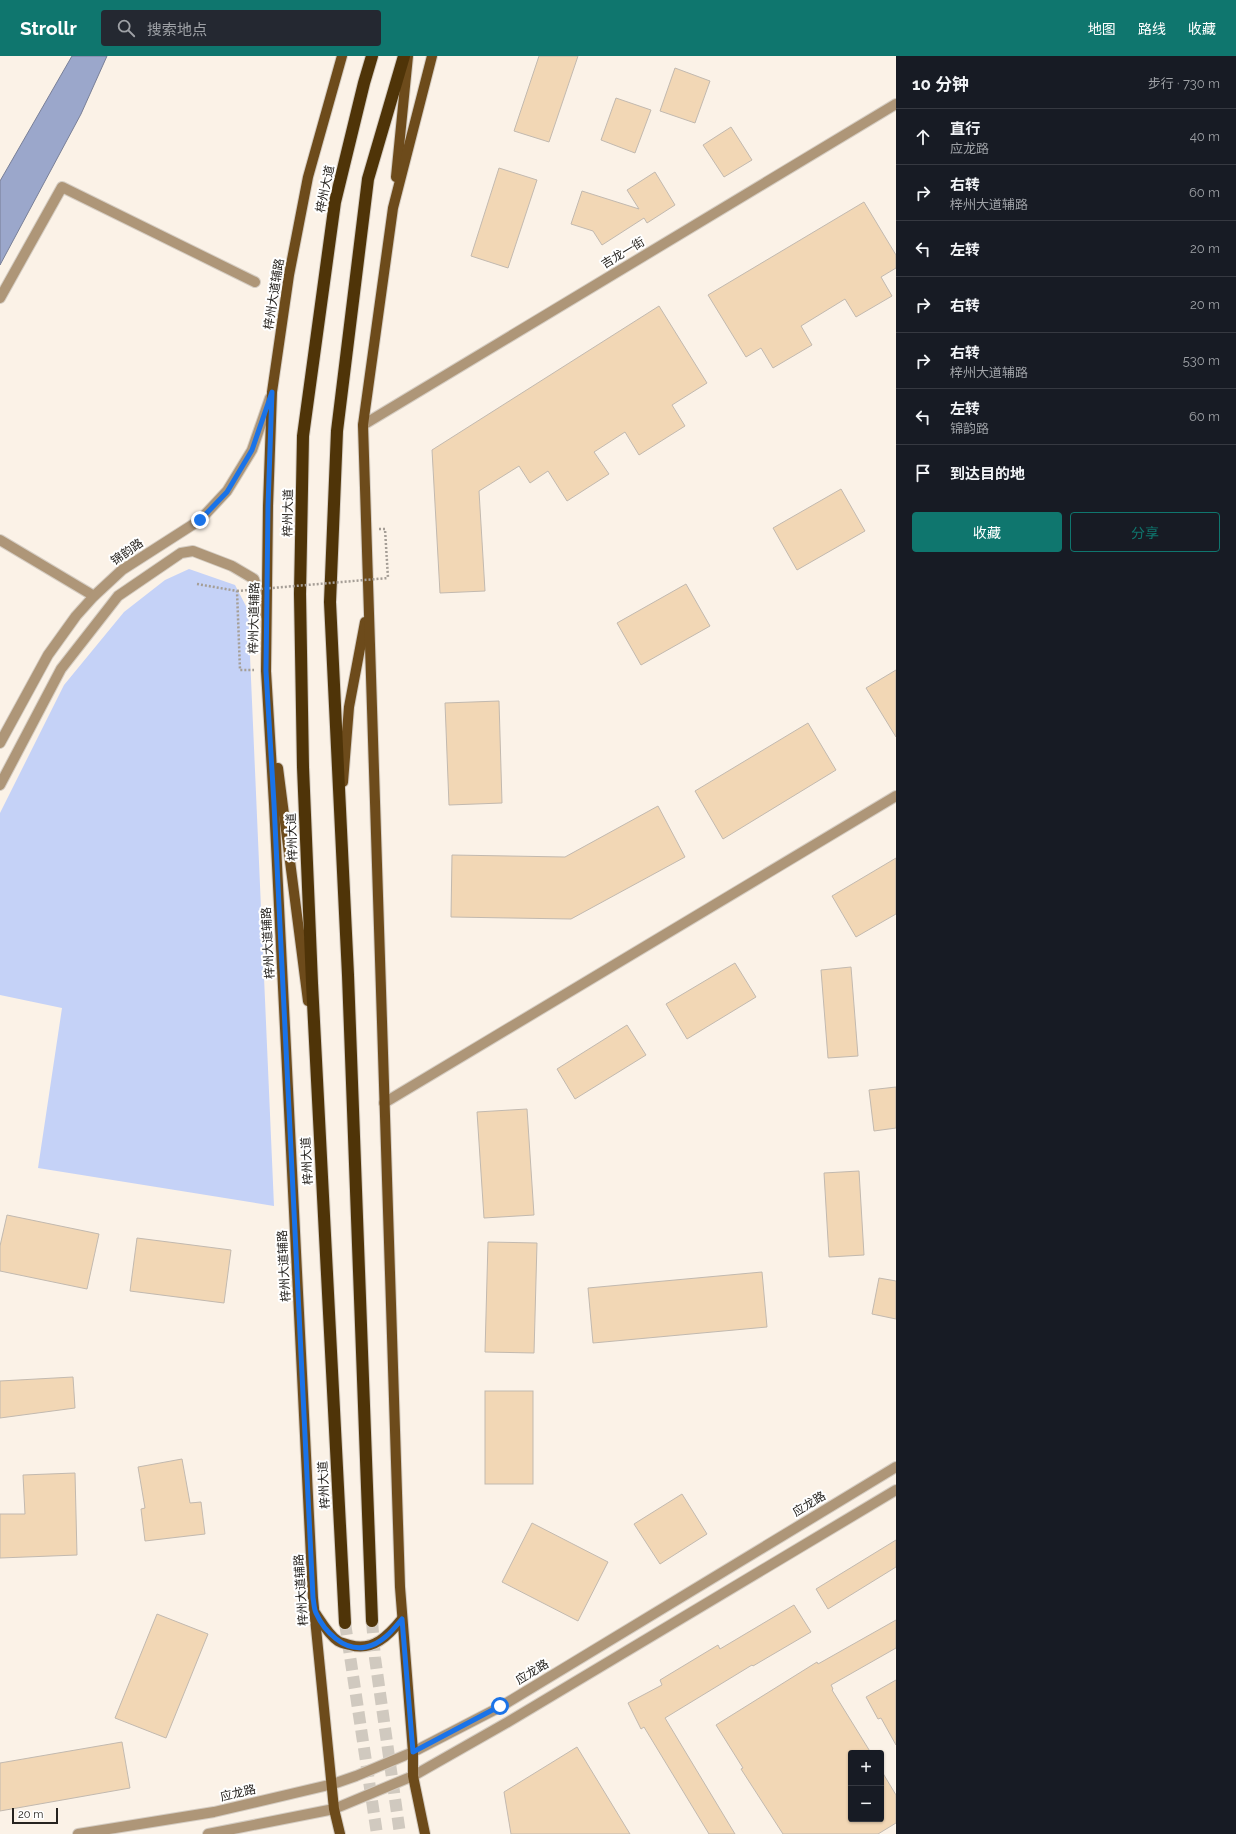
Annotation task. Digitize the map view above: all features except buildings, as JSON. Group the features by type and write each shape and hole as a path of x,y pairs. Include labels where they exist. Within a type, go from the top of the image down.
{"highway":[{"name":"梓州大道","path":"345,1623 317,1073 303,736 300,594 303,436 335,202 372,56"},
{"path":"372,1621 330,602 337,431 368,179 404,56"}],"main road":[{"name":"梓州大道辅路","path":"340,1834 334,1809 333,1784 313,1598 268,693 267,619 268,506 272,392 289,275 308,177 342,56"},
{"path":"391,221 408,56"},
{"path":"425,1834 413,1776 413,1752 402,1619 363,425 393,208 432,56"},
{"path":"340,820 349,708 368,603"},
{"path":"268,693 287,830 317,1073"},
{"path":"315,1612 338,1642 366,1648 390,1634 402,1619"}],"street":[{"name":"吉龙一街","path":"363,425 896,104"},
{"path":"0,298 62,187 256,282"},
{"name":"锦韵路","path":"0,743 48,655 76,616 94,596 122,570 200,520 227,492 252,450 272,392"},
{"path":"0,540 94,596"},
{"path":"0,785 61,668 118,596 181,553 193,551 232,566 254,579 267,619"},
{"path":"384,1103 896,796"},
{"name":"应龙路","path":"78,1834 214,1812 333,1784 413,1752 500,1706 896,1467"},
{"path":"208,1834 334,1809 413,1776 508,1722 896,1490"}],"path":[{"path":"197,584 237,591 388,578 386,529"},
{"path":"237,591 240,670"}],"shaded area":[{"path":"72,56 107,56 81,114 0,265 0,181"},
{"path":"189,569 235,585 248,610 274,1206 38,1168 62,1008 0,995 0,813 64,685 124,612 165,580"}],"tunnel":[{"path":"372,1621 375,1658 400,1834"},
{"path":"345,1623 377,1834"}],"route":[{"path":"200,520 227,492 252,450 272,392 268,506 266,671 274,804 313,1598 315,1612 338,1642 366,1648 390,1634 402,1619 413,1752 500,1706"}]}
